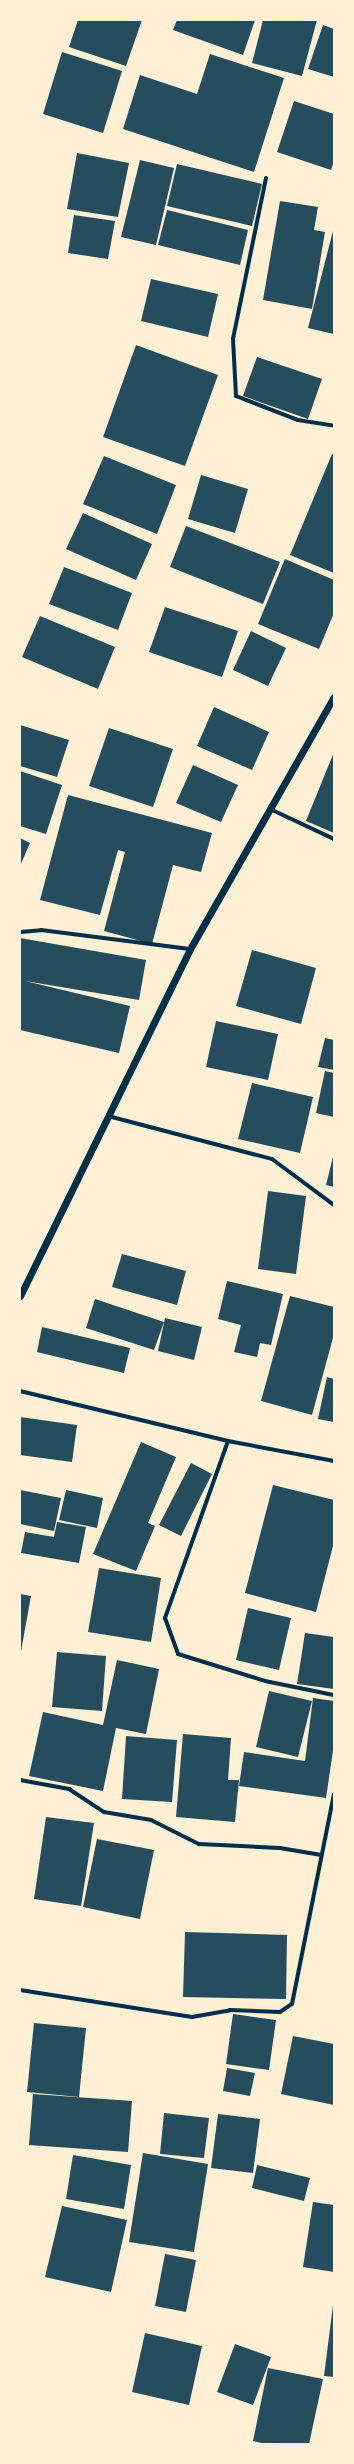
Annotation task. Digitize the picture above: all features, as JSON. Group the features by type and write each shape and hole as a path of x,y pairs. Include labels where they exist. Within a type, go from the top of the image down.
{"street":[{"path":"266,178 233,339 236,396 298,420 334,426"},
{"path":"20,1296 190,949 334,698"},
{"path":"270,809 334,839"},
{"path":"20,932 41,930 190,949"},
{"path":"108,1116 272,1160 334,1205"},
{"path":"20,1391 228,1441 334,1461"},
{"path":"228,1441 165,1618 178,1654 265,1681 334,1695"},
{"path":"20,1780 69,1789 104,1812 151,1820 199,1844 280,1848 321,1855"},
{"path":"20,1990 192,2017 230,2010 280,2012 292,2004 334,1794"}],"building":[{"path":"78,20 142,20 126,66 69,47"},
{"path":"177,20 255,20 243,55 173,30"},
{"path":"263,20 317,20 302,76 252,63"},
{"path":"323,25 334,29 334,77 308,69"},
{"path":"62,52 122,71 103,133 43,114"},
{"path":"210,54 284,78 254,172 123,129 140,75 197,94"},
{"path":"294,101 334,114 334,161 331,170 277,152"},
{"path":"77,153 129,163 118,217 67,209"},
{"path":"140,160 174,168 156,245 121,237"},
{"path":"177,164 262,184 252,226 167,206"},
{"path":"280,201 318,207 314,230 325,232 312,309 263,300"},
{"path":"167,210 248,230 240,265 158,245"},
{"path":"74,215 115,221 108,259 68,253"},
{"path":"334,231 334,334 308,328"},
{"path":"151,279 218,294 208,337 141,321"},
{"path":"136,345 218,375 185,466 103,437"},
{"path":"257,357 322,379 308,419 243,396"},
{"path":"332,454 334,455 334,573 290,555"},
{"path":"104,456 176,485 157,534 83,504"},
{"path":"201,475 248,489 235,533 188,519"},
{"path":"83,513 152,544 136,580 66,549"},
{"path":"186,526 280,562 263,604 170,567"},
{"path":"285,559 334,580 334,613 319,649 258,624"},
{"path":"64,567 132,593 118,630 49,604"},
{"path":"165,607 238,631 222,677 149,652"},
{"path":"40,616 115,647 98,689 22,657"},
{"path":"251,631 286,648 268,686 233,670"},
{"path":"214,707 269,732 252,770 197,746"},
{"path":"20,725 69,740 57,777 20,766"},
{"path":"109,728 173,749 153,807 89,786"},
{"path":"334,752 334,833 306,821"},
{"path":"193,765 238,785 221,822 176,803"},
{"path":"20,771 62,785 46,834 20,826"},
{"path":"68,795 212,833 201,872 173,865 152,944 104,931 125,852 118,850 100,915 40,900"},
{"path":"20,838 30,843 20,866"},
{"path":"20,938 146,960 139,1000 25,981 130,1006 119,1053 20,1030"},
{"path":"252,950 316,968 301,1024 236,1006"},
{"path":"216,1021 278,1034 268,1080 206,1067"},
{"path":"325,1038 334,1040 334,1070 318,1067"},
{"path":"325,1071 334,1073 334,1117 316,1113"},
{"path":"252,1083 313,1097 300,1153 238,1139"},
{"path":"334,1153 334,1187 326,1185"},
{"path":"268,1191 306,1196 296,1274 258,1269"},
{"path":"122,1254 186,1271 177,1305 112,1287"},
{"path":"227,1281 283,1294 271,1345 260,1343 257,1357 234,1352 241,1325 218,1319"},
{"path":"290,1296 334,1307 334,1334 312,1415 261,1401"},
{"path":"95,1299 164,1322 154,1350 86,1328"},
{"path":"165,1318 202,1327 194,1360 158,1351"},
{"path":"42,1327 130,1348 124,1373 37,1352"},
{"path":"327,1377 334,1379 334,1422 318,1419"},
{"path":"20,1417 77,1425 72,1462 20,1455"},
{"path":"141,1442 176,1457 148,1523 155,1526 136,1571 93,1554"},
{"path":"191,1463 212,1474 181,1536 159,1525"},
{"path":"273,1485 334,1500 334,1542 316,1612 245,1593"},
{"path":"20,1490 61,1498 54,1531 20,1524"},
{"path":"66,1490 103,1498 97,1528 59,1520"},
{"path":"57,1522 86,1527 79,1563 21,1553 25,1532 54,1537"},
{"path":"99,1568 161,1578 151,1642 88,1632"},
{"path":"20,1594 31,1596 21,1651 20,1651"},
{"path":"248,1608 291,1618 279,1670 236,1660"},
{"path":"305,1633 334,1637 334,1689 297,1684"},
{"path":"57,1652 106,1656 102,1711 52,1707"},
{"path":"117,1660 159,1669 146,1734 116,1728 103,1791 29,1776 43,1712 103,1725"},
{"path":"269,1691 312,1701 298,1757 256,1747"},
{"path":"313,1698 334,1701 334,1744 326,1798 239,1786 244,1752 305,1761"},
{"path":"183,1734 231,1738 228,1780 239,1780 235,1822 176,1817"},
{"path":"126,1736 177,1740 172,1802 122,1799"},
{"path":"46,1817 94,1823 81,1906 34,1899"},
{"path":"97,1839 154,1850 140,1919 83,1907"},
{"path":"185,1932 287,1935 286,1999 183,1997"},
{"path":"233,2014 276,2020 269,2070 226,2064"},
{"path":"34,2023 86,2028 79,2097 27,2092"},
{"path":"293,2036 334,2044 334,2105 281,2094"},
{"path":"227,2068 255,2073 250,2096 223,2091"},
{"path":"33,2094 132,2101 128,2152 29,2145"},
{"path":"164,2113 209,2118 204,2158 160,2154"},
{"path":"218,2114 260,2119 253,2173 211,2168"},
{"path":"143,2153 208,2164 194,2252 129,2242"},
{"path":"73,2155 131,2165 124,2209 66,2199"},
{"path":"257,2165 310,2178 304,2201 252,2188"},
{"path":"313,2202 334,2205 334,2272 303,2267"},
{"path":"62,2206 127,2220 111,2292 45,2277"},
{"path":"165,2254 196,2260 186,2312 155,2306"},
{"path":"334,2305 334,2377 324,2376"},
{"path":"145,2333 202,2346 189,2405 132,2392"},
{"path":"235,2344 271,2357 253,2405 217,2392"},
{"path":"268,2368 323,2379 309,2444 266,2444 253,2441"}]}
